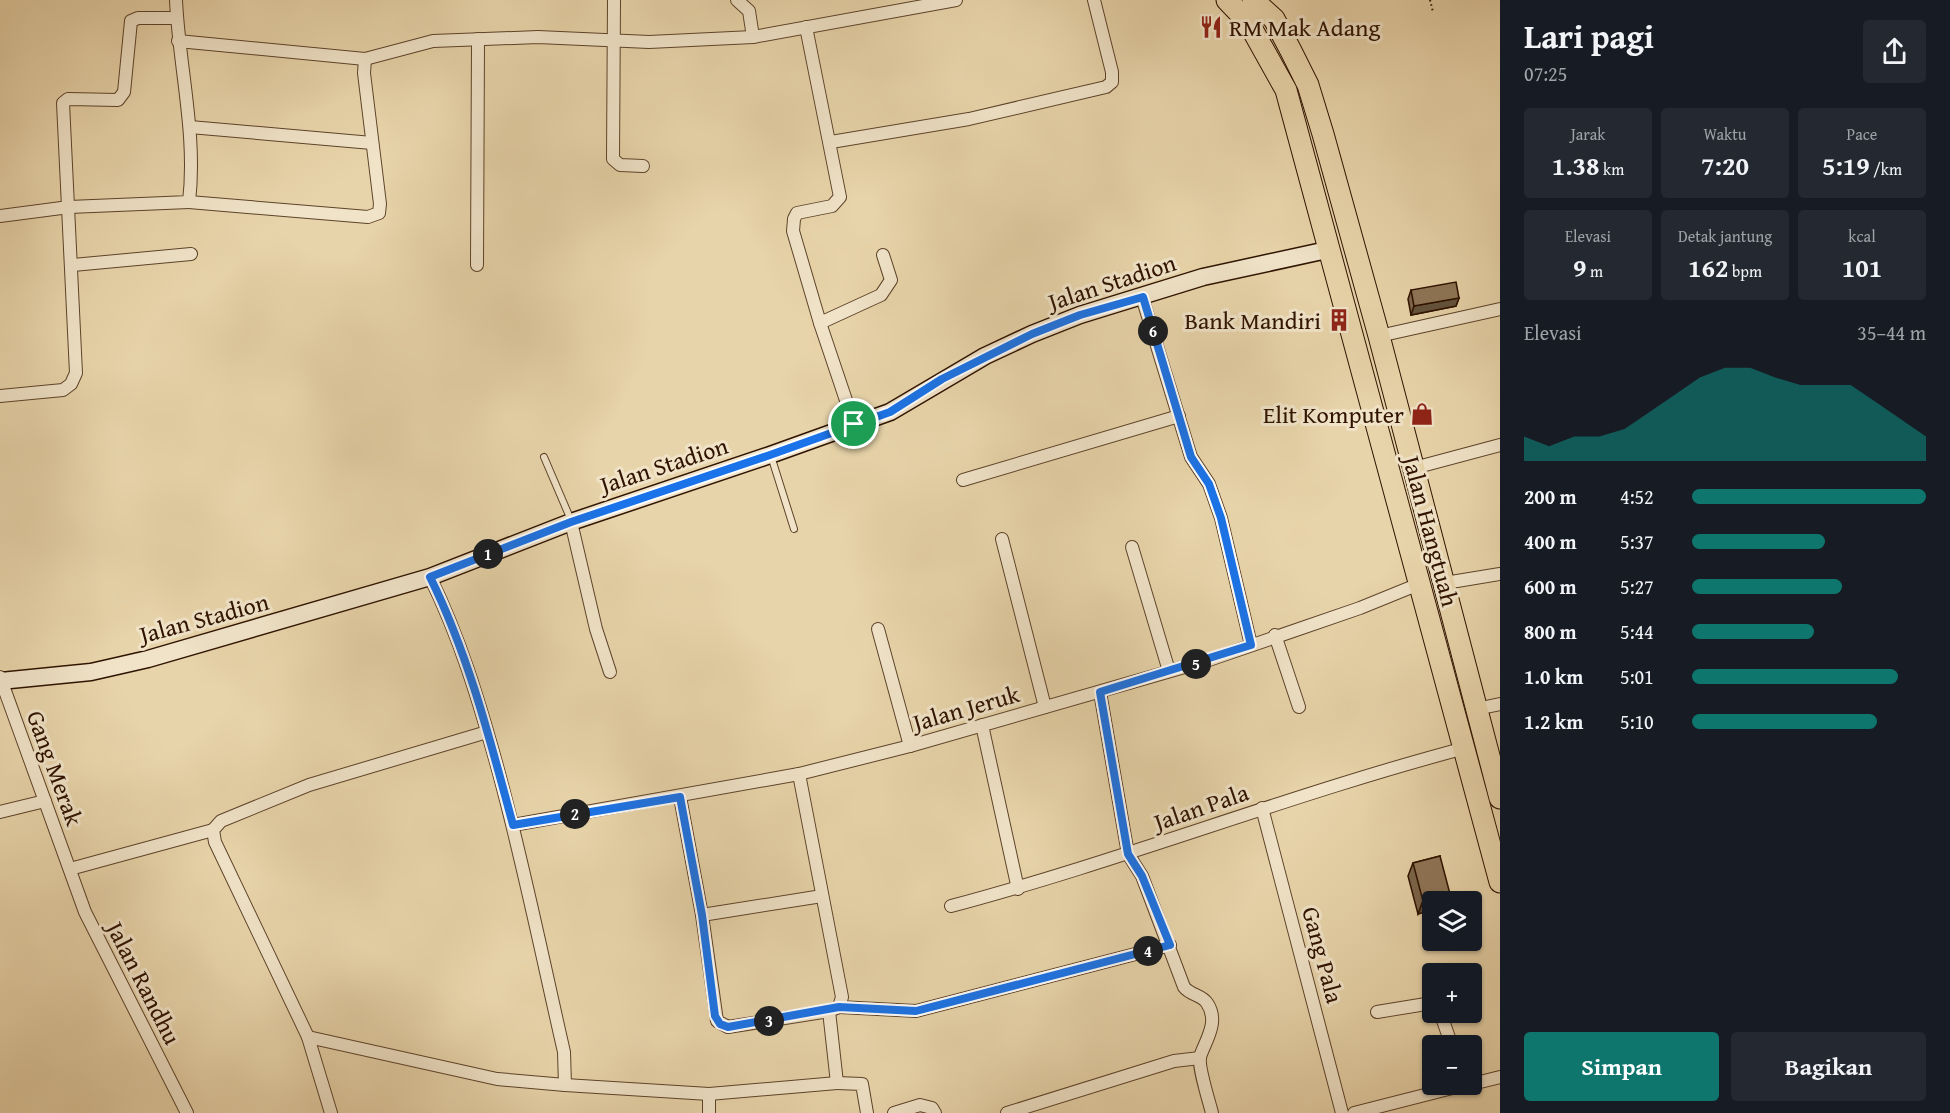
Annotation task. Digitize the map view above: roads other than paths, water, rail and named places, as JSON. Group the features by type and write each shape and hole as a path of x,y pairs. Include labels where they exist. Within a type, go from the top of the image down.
{"highway":[{"name":"Jalan Hangtuah","path":"1227,0 1248,22 1286,90 1302,142 1327,250 1500,882"},
{"name":"Jalan Hangtuah","path":"1252,0 1271,10 1308,85 1379,336 1500,798"}],"street":[{"path":"176,0 178,41 190,127 189,202"},
{"path":"614,0 613,159 620,165 643,166"},
{"path":"737,0 749,11 753,38"},
{"path":"178,41 365,59 433,41 612,39 650,42 753,38 956,0"},
{"path":"831,142 969,119 1110,85 1112,72 1094,0"},
{"path":"0,396 63,390 74,379 76,373 73,265 63,103 68,99 117,100 124,92 131,21 138,18 177,18"},
{"path":"806,27 831,142 839,201 832,206 797,213 792,225 820,323 854,424"},
{"path":"477,266 478,39"},
{"path":"0,216 69,207 189,202 374,216 379,213 380,204 365,59"},
{"path":"190,127 372,143"},
{"name":"Jalan Stadion","path":"0,680 91,672 148,659 430,577 571,522 890,412 942,379 1032,334 1080,315 1203,277 1327,250"},
{"path":"73,265 191,255"},
{"path":"820,323 885,292 891,280 883,255"},
{"path":"1143,297 1191,457 1209,484 1221,518 1251,645"},
{"path":"1379,336 1500,309"},
{"path":"963,480 1179,416"},
{"path":"1414,468 1500,446"},
{"path":"571,522 596,629 610,672"},
{"path":"1002,539 1045,707"},
{"path":"1132,548 1169,671"},
{"path":"1444,583 1500,574"},
{"path":"430,577 451,619 472,678 513,825 564,1052 565,1084"},
{"name":"Jalan Jeruk","path":"513,825 799,774 910,747 1251,645 1360,608 1419,584"},
{"path":"878,629 910,747"},
{"path":"1275,635 1299,707"},
{"name":"Gang Merak","path":"0,680 70,870"},
{"path":"1100,692 1128,854 1142,876 1184,987 1192,995 1205,1000 1209,1006 1212,1028 1200,1058 1212,1113"},
{"path":"1476,709 1500,704"},
{"path":"982,725 1018,889"},
{"path":"70,870 213,830 221,821 309,785 487,732"},
{"name":"Jalan Pala","path":"951,906 1018,889 1128,854 1371,772 1465,748"},
{"path":"799,774 842,997 834,1009 837,1083"},
{"path":"680,797 702,915 715,1016 720,1024 728,1027 834,1009 916,1011 1170,945"},
{"path":"0,812 45,801"},
{"name":"Gang Pala","path":"1262,808 1342,1113"},
{"path":"213,830 215,842 308,1037 331,1113"},
{"name":"Jalan Randhu","path":"70,870 85,912 187,1113"},
{"path":"702,915 822,896"},
{"path":"1377,1012 1422,1005"},
{"path":"308,1037 497,1079 709,1094 837,1083 862,1084 867,1113"},
{"path":"1007,1113 1174,1060 1200,1058"},
{"path":"1482,1081 1500,1077"},
{"path":"709,1094 709,1113"},
{"path":"1354,1113 1404,1108 1439,1095"},
{"path":"894,1113 920,1105 928,1105 935,1113"}],"lane":[{"path":"770,455 794,529"},
{"path":"544,457 571,522"}],"place":[{"name":"RM Mak Adang","path":"1211,27"},
{"name":"Bank Mandiri","path":"1339,320"},
{"name":"Elit Komputer","path":"1422,414"}]}
